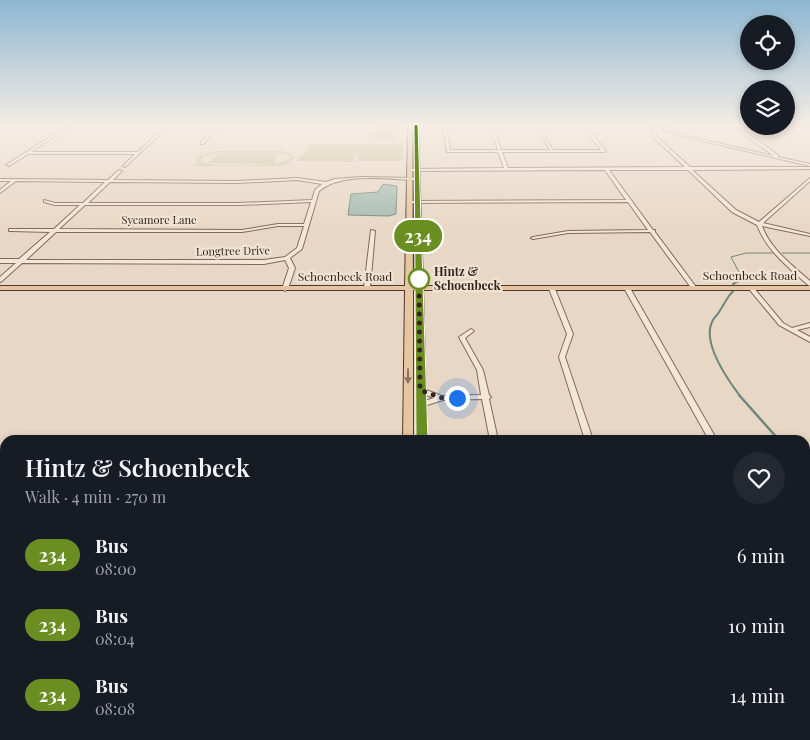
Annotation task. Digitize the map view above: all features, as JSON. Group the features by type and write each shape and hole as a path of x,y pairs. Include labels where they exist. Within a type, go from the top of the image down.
{"main road":[{"path":"408,435 409,161"},
{"path":"417,161 422,435"},
{"name":"Schoenbeck Road","path":"0,288 552,289 810,286"}],"street":[{"path":"8,165 15,161"},
{"path":"125,166 130,161"},
{"path":"503,161 506,169"},
{"path":"679,161 734,211 759,224 810,234"},
{"path":"787,161 810,167"},
{"path":"409,170 810,167"},
{"path":"606,169 694,288"},
{"path":"0,280 120,171"},
{"path":"0,180 241,182 290,179 308,180 324,184 344,179 417,179"},
{"path":"759,224 810,179"},
{"path":"0,192 15,180"},
{"name":"Longtree Drive","path":"0,262 264,262 287,258 298,249 317,190 324,184"},
{"path":"46,201 55,204 314,202"},
{"path":"409,202 629,201"},
{"path":"759,224 762,236 770,246 810,286"},
{"name":"Sycamore Lane","path":"12,230 242,230 278,225 306,225"},
{"path":"367,288 373,231"},
{"path":"533,238 568,232 653,231"},
{"path":"285,288 292,268 287,258"},
{"path":"627,288 710,435"},
{"path":"752,288 776,319 810,340"},
{"path":"552,289 570,334 562,358 587,435"},
{"path":"791,330 810,325"},
{"path":"471,331 462,337 480,370 487,396 493,435"},
{"path":"420,390 442,398"},
{"path":"421,405 442,398 487,396"}],"shaded area":[{"path":"195,161 291,161 283,166 189,166 198,164"},
{"path":"211,161 275,161 273,164 209,163"},
{"path":"296,161 353,161 353,162"},
{"path":"357,161 400,161 398,161"},
{"path":"383,184 397,186 396,214 389,216 348,215 351,194 378,192"}],"waterway":[{"path":"741,280 742,278 731,257 746,253 773,253"},
{"path":"782,253 810,253"},
{"path":"733,284 741,280"},
{"path":"734,290 713,319 710,340 718,361 740,396"},
{"path":"739,395 775,435"}],"bus line":[{"name":"234","path":"416,161 422,435"}],"place":[{"name":"Hintz & Schoenbeck","path":"419,279"}],"route":[{"path":"419,279 419,274 420,390 442,398 457,398"}]}
